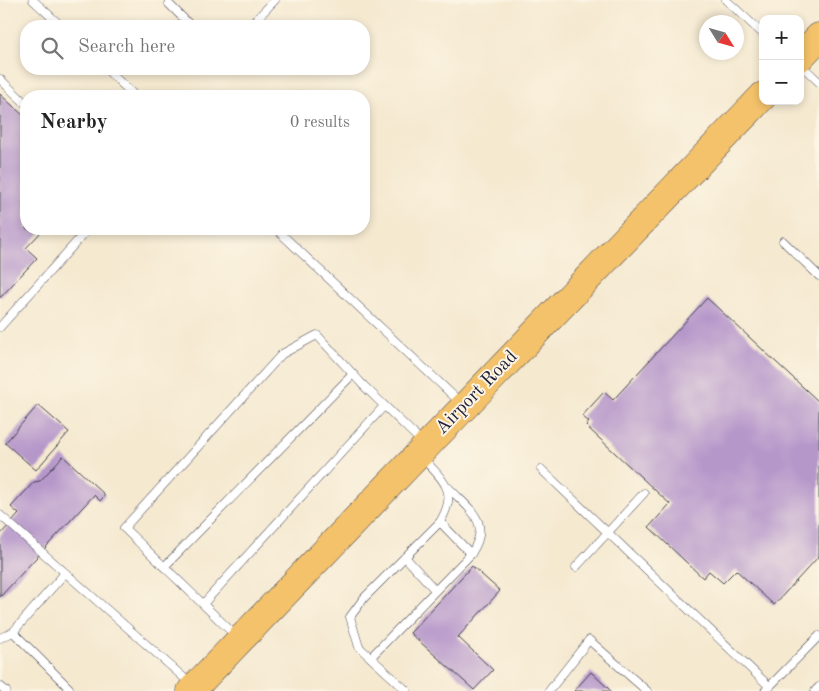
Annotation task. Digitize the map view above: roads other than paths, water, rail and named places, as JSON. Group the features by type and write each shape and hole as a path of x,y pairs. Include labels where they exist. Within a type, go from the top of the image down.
{"highway":[{"path":"804,53 819,37"},
{"name":"Airport Road","path":"193,689 759,100"}],"lane":[{"path":"33,0 55,20"},
{"path":"256,20 275,0"},
{"path":"726,0 759,30"},
{"path":"169,4 185,20"},
{"path":"804,68 819,82"},
{"path":"112,75 129,90"},
{"path":"0,79 20,98"},
{"path":"0,327 83,235"},
{"path":"282,235 465,406"},
{"path":"783,241 819,276"},
{"path":"240,640 124,528 282,354 317,335 423,450 448,488 477,518 481,529 479,542 471,554 370,658"},
{"path":"164,566 353,374"},
{"path":"203,604 384,406"},
{"path":"541,469 767,689 819,636"},
{"path":"408,691 359,647 350,618 364,598 440,522 447,510 450,497 448,488"},
{"path":"576,567 644,493"},
{"path":"0,516 193,689"},
{"path":"440,522 471,554"},
{"path":"405,557 436,590"},
{"path":"0,638 13,632 65,573"},
{"path":"13,632 69,688 66,691"},
{"path":"548,691 589,640 647,691"},
{"path":"813,642 819,648"},
{"path":"0,686 6,691"},
{"path":"815,691 819,687"}]}
